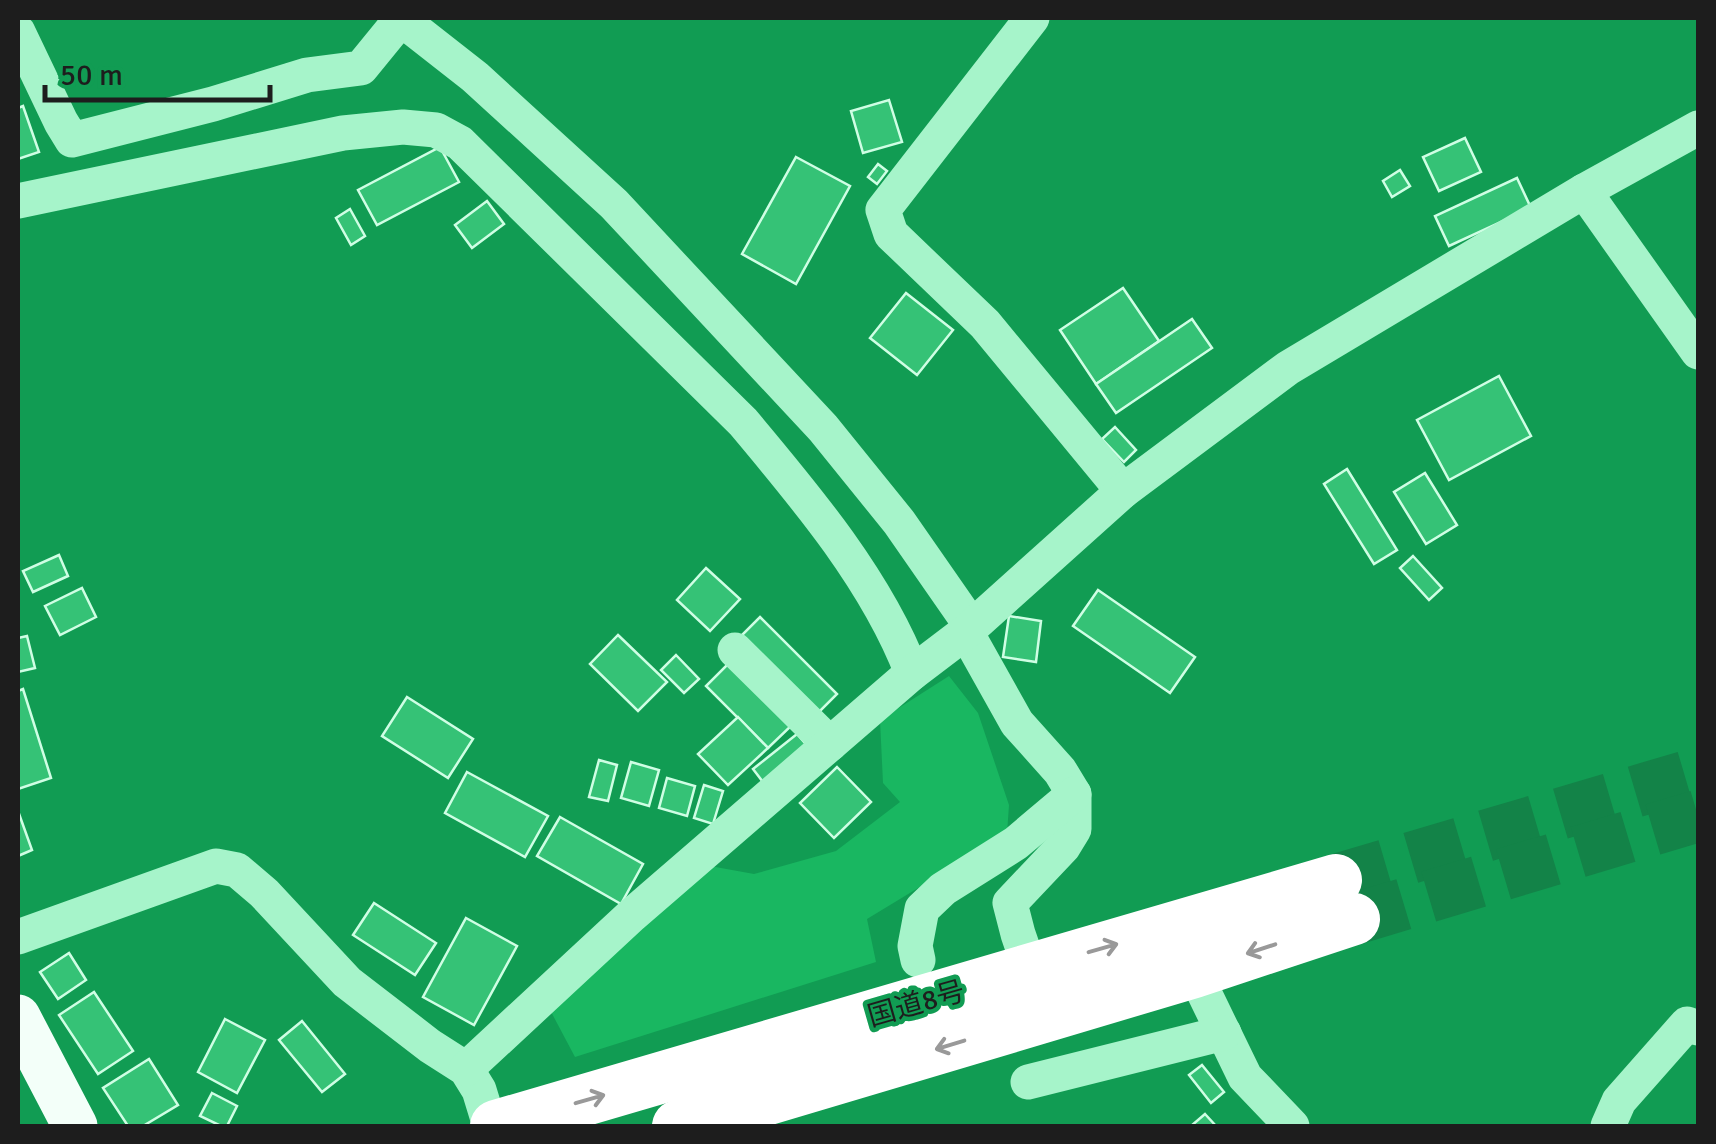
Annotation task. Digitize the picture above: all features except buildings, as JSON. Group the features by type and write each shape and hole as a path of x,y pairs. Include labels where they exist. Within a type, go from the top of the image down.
{"highway":[{"name":"国道8号","path":"493,1126 1030,969 1345,900 1194,972 678,1126"}],"main road":[{"path":"18,1017 76,1126"}],"street":[{"path":"1032,18 883,210 891,234 986,324 1122,491"},
{"path":"18,32 72,140 308,75 361,68 401,19 476,77 614,204 823,428 899,522 969,629 1017,723 1060,771 1074,794 1074,829 1063,847 1010,902 1030,969"},
{"path":"18,201 343,133 404,127 436,130 460,143 755,436 854,564 899,638 912,673"},
{"path":"466,1069 632,915 912,673 969,629 1122,491 1288,368 1584,191 1698,128"},
{"path":"1584,191 1698,352"},
{"path":"735,650 830,744"},
{"path":"918,960 915,946 922,910 944,889 1016,843 1074,794"},
{"path":"18,937 216,866 237,870 348,982 466,1069 493,1126"},
{"path":"1194,972 1246,1077 1292,1126"},
{"path":"1608,1126 1619,1101 1686,1024 1698,1028"},
{"path":"1028,1082 1224,1032"}],"green space":[{"path":"949,676 978,713 1009,805 1007,834 867,919 876,962 575,1057 549,1008 710,866 754,874 836,851 900,802 883,783 880,720"}],"tunnel":[{"path":"1336,880 1698,773"},
{"path":"1354,919 1698,816"}]}
